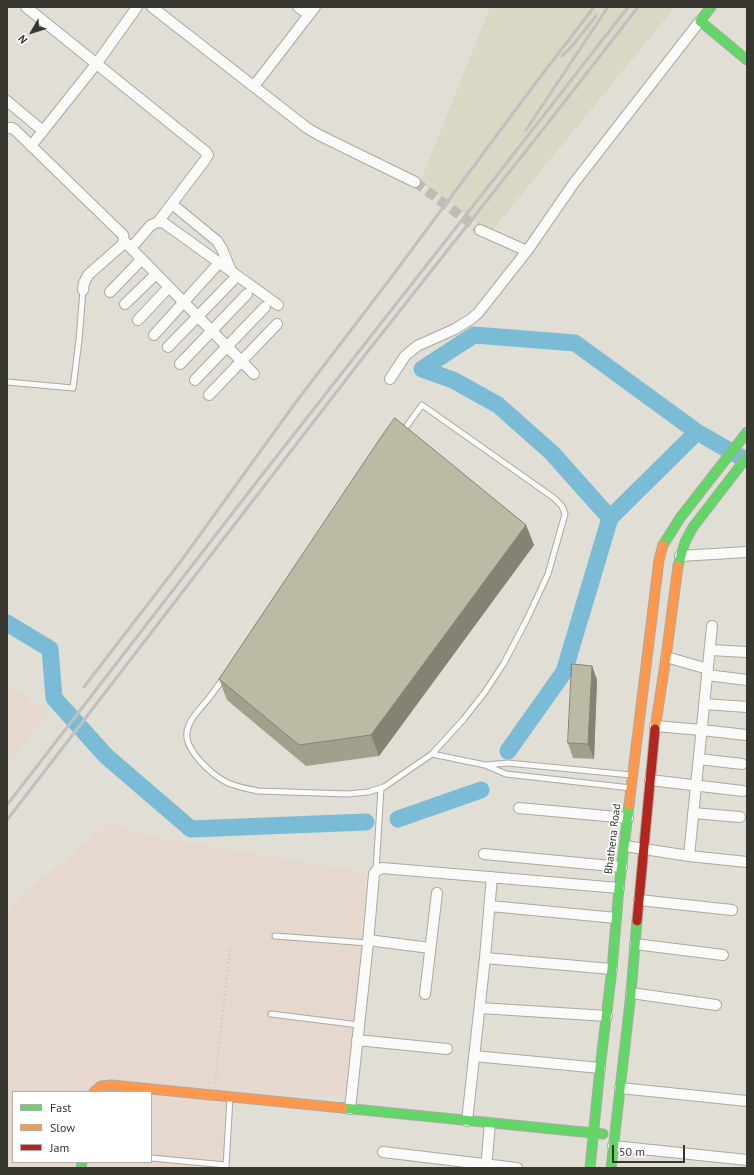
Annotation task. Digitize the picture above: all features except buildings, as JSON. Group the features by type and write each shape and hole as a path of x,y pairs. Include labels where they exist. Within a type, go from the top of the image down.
{"street":[{"path":"26,7 97,63 208,155 158,222 151,225 128,245 122,245 88,275 84,283 83,290"},
{"path":"31,146 97,63 137,7"},
{"path":"152,7 312,131 415,182"},
{"path":"298,7 309,15"},
{"path":"254,86 315,7"},
{"path":"390,379 405,356 417,346 455,330 472,319 478,313 527,251 574,183 711,7"},
{"path":"700,21 747,60"},
{"path":"7,101 42,131"},
{"path":"7,128 12,128 123,235 128,245 254,374"},
{"path":"172,204 217,241 234,273"},
{"path":"158,222 164,223 278,305"},
{"path":"480,230 527,251"},
{"path":"110,292 142,259"},
{"path":"154,335 219,262"},
{"path":"168,347 198,316 234,273"},
{"path":"125,304 156,274"},
{"path":"138,320 169,287"},
{"path":"180,364 247,294"},
{"path":"195,380 265,307"},
{"path":"209,395 277,324"},
{"name":"Bhathena Road","path":"590,1168 612,969 619,888 659,560 662,547 680,518 747,432"},
{"path":"611,1168 631,993 655,726 666,657 677,569 680,556 693,527 747,457"},
{"path":"680,556 747,552"},
{"path":"689,856 712,626"},
{"path":"710,650 747,652"},
{"path":"666,657 708,672 747,680"},
{"path":"704,704 747,708"},
{"path":"655,726 746,735"},
{"path":"699,759 742,764"},
{"path":"650,780 743,791"},
{"path":"518,808 628,818"},
{"path":"693,813 740,817"},
{"path":"625,846 689,856 747,862"},
{"path":"484,854 622,868"},
{"path":"350,1109 374,874 376,871 382,868 492,876 619,888"},
{"path":"467,1121 480,1008 492,876"},
{"path":"425,994 437,893"},
{"path":"639,900 732,910"},
{"path":"490,906 616,918"},
{"path":"368,942 430,948"},
{"path":"635,944 723,955"},
{"path":"485,958 612,969"},
{"path":"631,993 716,1005"},
{"path":"480,1008 607,1016"},
{"path":"357,1040 447,1048"},
{"path":"474,1056 600,1068"},
{"path":"95,1091 99,1087 111,1085 614,1135"},
{"path":"620,1088 747,1101"},
{"path":"486,1166 490,1123"},
{"path":"613,1146 747,1160"},
{"path":"383,1152 486,1166 517,1168"}],"lane":[{"path":"7,382 73,388 83,290"},
{"path":"422,405 554,498 562,506 565,514 548,574 504,663 485,692 463,720 432,754 399,778 381,788 368,792 348,794 258,791 245,789 214,775 195,754 186,734 192,720 422,405"},
{"path":"432,754 485,765 506,774 632,789"},
{"path":"485,765 508,763 633,775"},
{"path":"376,871 381,788"},
{"path":"275,936 368,942"},
{"path":"271,1014 359,1025"},
{"path":"152,1158 226,1167 230,1096"}],"path":[{"path":"214,1095 230,949"}],"shaded area":[{"path":"490,7 675,7 491,232 420,182"},
{"path":"7,684 48,713 7,764"},
{"path":"110,823 149,836 365,873 355,1095 233,1097 226,1168 7,1168 7,910 21,896"}],"waterway":[{"path":"508,751 564,672 610,518 552,453 498,405 453,380 422,369 474,335 575,343 697,432 744,459"},
{"path":"610,518 697,432"},
{"path":"7,623 50,649 54,698 106,756 191,829 366,822"},
{"path":"398,819 481,790"}],"tunnel":[{"path":"415,182 480,230"}],"railway":[{"path":"84,687 181,561 296,402 594,7"},
{"path":"526,130 608,7"},
{"path":"7,805 262,475 628,7"},
{"path":"7,820 365,355 638,7"},
{"path":"562,56 573,45 596,16"}],"traffic: fast":[{"path":"711,7 700,21 747,60"},
{"path":"663,545 680,518 747,432"},
{"path":"678,566 685,542 693,527 747,457"},
{"path":"590,1168 629,805"},
{"path":"611,1168 631,993 637,921"},
{"path":"343,1108 603,1134"},
{"path":"81,1168 82,1163"}],"traffic: slow":[{"path":"629,805 659,560 663,545"},
{"path":"655,729 678,566"},
{"path":"95,1091 101,1086 111,1085 343,1108"}],"traffic: jam":[{"path":"637,921 655,729"}]}
